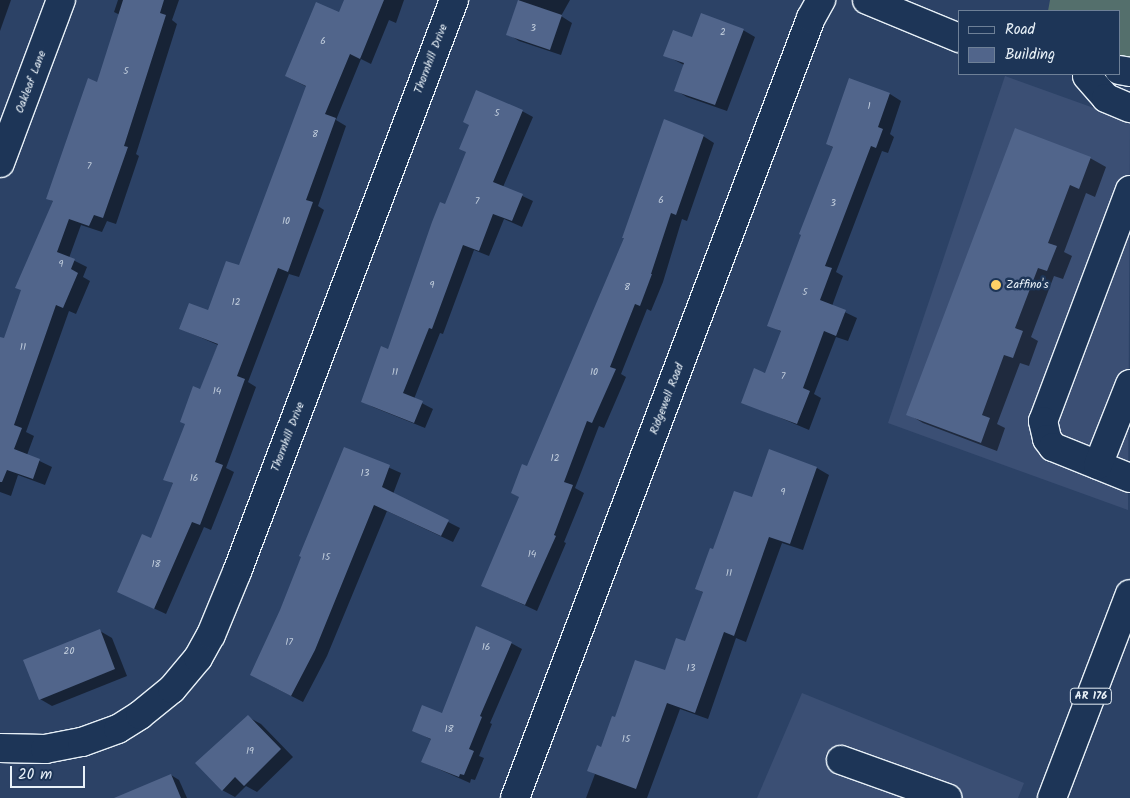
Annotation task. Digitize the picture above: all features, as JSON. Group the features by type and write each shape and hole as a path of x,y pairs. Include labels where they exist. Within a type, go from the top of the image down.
{"street":[{"name":"Oakleaf Lane","path":"0,163 61,0"},
{"name":"Thornhill Drive","path":"0,748 45,749 82,742 118,729 140,715 172,690 198,658 211,635 237,572 454,0"},
{"name":"Ridgewell Road","path":"515,798 804,36 821,0"},
{"path":"868,0 958,38"},
{"path":"1087,75 1106,98 1130,108"},
{"path":"1128,200 1043,421 1047,439 1053,447 1130,478"},
{"path":"1098,465 1130,384"},
{"name":"AR 176","path":"1052,798 1122,641 1130,594"},
{"path":"841,760 947,798"}],"shaded area":[{"path":"1005,76 1130,121 1128,510 888,423"},
{"path":"802,693 1024,783 1018,798 757,798"}],"green space":[{"path":"1050,0 1130,0 1130,59 1120,56 1120,10 1048,10"}],"building":[{"path":"123,0 164,0 160,13 166,15 124,146 128,147 103,218 94,215 89,226 69,219 57,252 75,259 71,269 78,273 63,308 56,305 14,425 22,428 14,449 40,459 33,479 7,470 2,482 0,482 0,337 4,338 21,290 15,288 53,201 46,199 88,78 97,82"},
{"path":"344,0 384,0 360,59 350,54 325,114 336,118 306,200 313,202 288,272 278,268 237,376 245,379 215,462 223,465 200,525 192,522 154,609 117,592 142,534 151,538 173,483 163,480 185,424 180,422 193,386 200,389 218,344 179,329 189,303 208,310 226,261 239,265 306,86 285,76 316,2 339,12"},
{"path":"518,0 562,15 550,50 506,35"},
{"path":"701,13 744,29 715,105 674,91 684,63 663,56 673,30 692,37"},
{"path":"849,78 890,93 878,127 883,129 876,148 871,146 825,266 832,268 820,300 846,310 836,336 824,331 803,388 810,391 797,424 741,403 754,368 765,373 781,331 767,326 801,235 799,234 833,147 826,144"},
{"path":"476,90 523,110 493,182 523,194 512,221 493,214 479,251 463,245 432,329 429,328 403,393 423,401 414,423 361,402 381,346 388,349 440,202 445,204 466,152 459,149 469,125 463,122"},
{"path":"664,119 704,135 676,215 671,213 640,306 635,304 610,367 616,369 592,423 587,421 564,482 573,485 554,535 556,536 525,605 481,586 519,497 511,493 522,464 527,466 624,238 622,238"},
{"path":"1015,128 1091,157 1079,189 1070,185 1048,243 1057,246 1047,271 1038,268 1015,328 1023,331 1013,358 1004,355 982,415 990,418 981,443 906,415"},
{"path":"344,447 390,465 382,487 449,520 441,536 374,505 315,650 291,696 250,675 280,610 301,557 299,556"},
{"path":"769,449 817,467 790,544 769,537 734,636 724,632 695,713 667,703 636,789 587,771 597,745 601,747 612,716 615,717 635,660 665,670 676,638 685,641 703,592 695,589 710,548 713,549 734,491 752,497"},
{"path":"476,626 512,642 480,716 482,717 469,749 474,751 464,775 460,774 459,777 421,762 431,739 412,731 422,705 442,713"},
{"path":"100,629 115,669 39,700 23,660"},
{"path":"248,715 281,749 244,786 235,777 222,791 195,763"},
{"path":"171,774 181,798 114,798"}],"place":[{"name":"Zaffino's","path":"996,285"}]}
